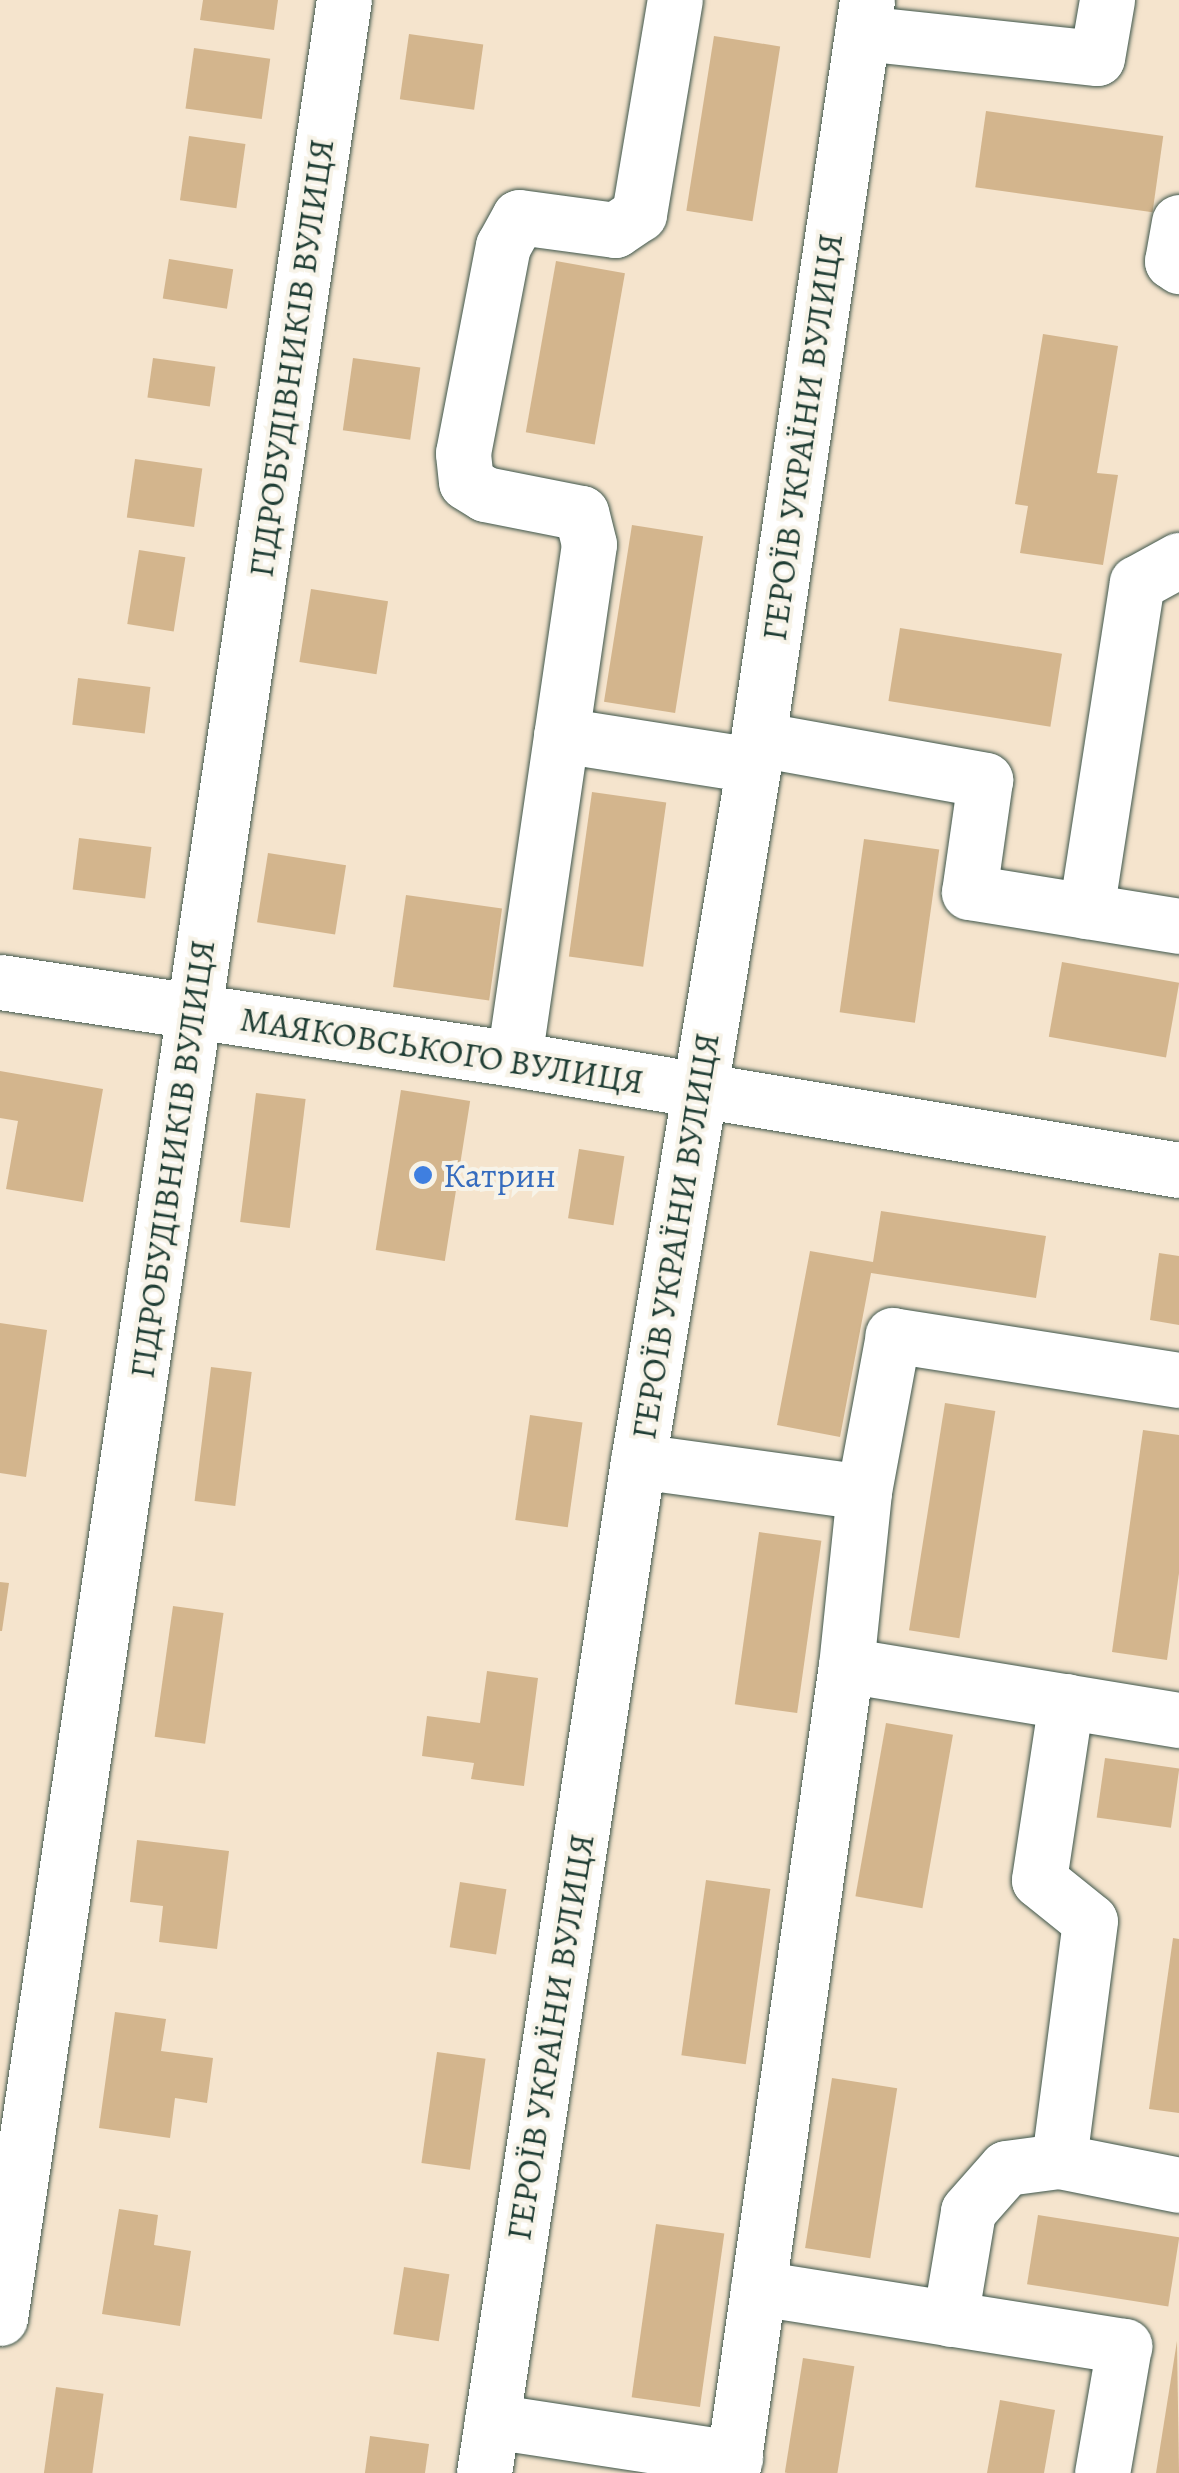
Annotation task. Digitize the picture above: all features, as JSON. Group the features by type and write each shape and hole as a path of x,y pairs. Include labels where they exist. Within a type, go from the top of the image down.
{"street":[{"name":"ГІДРОБУДІВНИКІВ ВУЛИЦЯ","path":"0,2318 344,0"},
{"path":"514,1059 589,544 581,513 485,494 466,482 463,453 502,246 519,217 614,230 639,214 675,0"},
{"path":"865,8 1097,58 1107,0"},
{"name":"ГЕРОЇВ УКРАЇНИ ВУЛИЦЯ","path":"488,2447 638,1461 756,752 865,8"},
{"path":"1179,222 1172,261 1179,266"},
{"path":"1086,911 1137,583 1179,560"},
{"path":"561,735 756,752 985,780 969,892 1179,926"},
{"name":"МАЯКОВСЬКОГО ВУЛИЦЯ","path":"0,982 514,1059 1179,1170"},
{"path":"488,2447 734,2466 846,1665 864,1492 893,1335 1179,1380"},
{"path":"638,1461 864,1492"},
{"path":"846,1665 1179,1720"},
{"path":"1059,2161 1090,1921 1040,1880 1066,1702"},
{"path":"950,2319 968,2211 1006,2168 1059,2161 1179,2185"},
{"path":"758,2288 1124,2346 1102,2473"}],"building":[{"path":"203,0 278,0 274,30 200,20"},
{"path":"409,34 483,44 474,110 400,99"},
{"path":"714,36 780,46 752,221 686,211"},
{"path":"194,48 270,59 262,119 186,108"},
{"path":"986,111 1163,136 1153,212 975,187"},
{"path":"189,136 245,144 236,208 180,200"},
{"path":"169,259 233,269 227,309 163,299"},
{"path":"556,261 625,273 595,445 526,432"},
{"path":"1043,334 1118,346 1097,473 1118,475 1103,565 1020,553 1028,506 1015,504"},
{"path":"153,358 215,367 210,406 147,398"},
{"path":"353,358 420,367 410,440 343,430"},
{"path":"135,459 202,468 194,527 127,517"},
{"path":"632,525 703,536 675,713 604,702"},
{"path":"139,550 185,557 174,631 127,624"},
{"path":"311,589 388,601 376,674 299,662"},
{"path":"900,628 1062,654 1050,727 888,701"},
{"path":"78,678 150,687 145,734 72,725"},
{"path":"592,792 666,802 643,967 569,956"},
{"path":"79,838 151,847 145,899 73,890"},
{"path":"864,839 939,850 915,1023 840,1012"},
{"path":"268,853 346,865 335,934 257,922"},
{"path":"406,895 502,908 489,1001 393,987"},
{"path":"1062,962 1179,983 1166,1058 1049,1037"},
{"path":"0,1071 103,1089 83,1202 6,1189 18,1121 0,1118"},
{"name":"Катрин","path":"401,1090 470,1101 445,1261 376,1250"},
{"path":"256,1093 306,1099 290,1228 240,1222"},
{"path":"579,1149 624,1156 613,1225 568,1218"},
{"path":"881,1211 1046,1236 1036,1298 871,1273 840,1437 777,1425 810,1251 873,1262"},
{"path":"1159,1253 1179,1256 1179,1325 1150,1320"},
{"path":"0,1323 47,1330 26,1477 0,1473"},
{"path":"211,1367 252,1372 235,1506 195,1501"},
{"path":"945,1403 995,1411 959,1638 909,1630"},
{"path":"530,1415 582,1422 568,1527 515,1520"},
{"path":"1143,1430 1179,1435 1179,1573 1167,1660 1112,1652"},
{"path":"759,1532 821,1541 797,1713 735,1704"},
{"path":"0,1582 9,1583 2,1631 0,1631"},
{"path":"173,1606 224,1613 205,1744 155,1737"},
{"path":"487,1671 538,1678 524,1786 471,1779 474,1763 422,1756 427,1716 480,1723"},
{"path":"886,1723 953,1735 922,1908 855,1896"},
{"path":"1105,1758 1179,1768 1171,1828 1097,1817"},
{"path":"137,1840 229,1851 217,1949 159,1942 163,1906 130,1902"},
{"path":"706,1880 770,1889 746,2064 681,2055"},
{"path":"460,1882 506,1889 496,1955 450,1947"},
{"path":"1173,1938 1179,1939 1179,2113 1149,2109"},
{"path":"115,2012 166,2019 161,2051 213,2058 207,2103 175,2098 170,2138 99,2128"},
{"path":"437,2052 486,2059 470,2170 421,2163"},
{"path":"832,2078 897,2088 870,2258 805,2248"},
{"path":"119,2209 158,2215 154,2245 191,2251 180,2326 102,2314"},
{"path":"1038,2215 1179,2237 1168,2307 1027,2284"},
{"path":"656,2224 724,2234 700,2407 632,2397"},
{"path":"404,2267 449,2274 439,2341 393,2334"},
{"path":"1177,2341 1179,2473 1156,2473"},
{"path":"803,2358 854,2366 837,2473 785,2473"},
{"path":"56,2387 104,2394 92,2473 44,2473"},
{"path":"1000,2400 1055,2410 1044,2473 987,2473"},
{"path":"370,2436 429,2444 425,2473 365,2473"}],"place":[{"name":"Катрин","path":"423,1175"}]}
